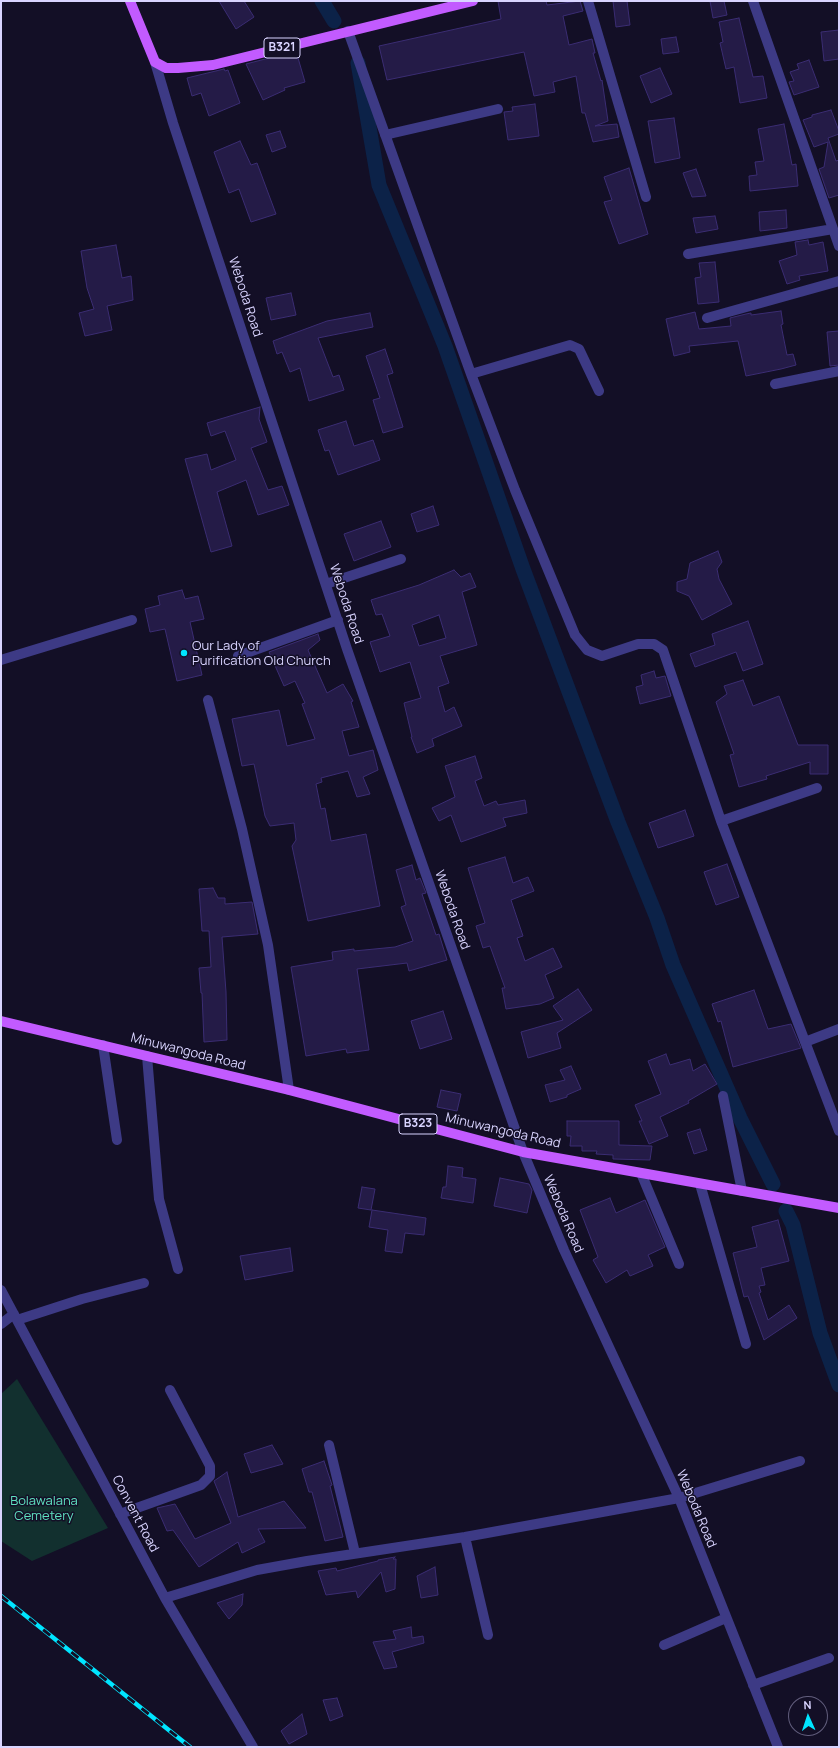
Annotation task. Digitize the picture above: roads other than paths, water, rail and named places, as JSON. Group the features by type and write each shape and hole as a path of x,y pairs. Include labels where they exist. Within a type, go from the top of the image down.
{"main road":[{"path":"130,1 155,62"},
{"name":"B321","path":"155,62 166,68 214,65 473,1"},
{"name":"Minuwangoda Road","path":"1,1021 289,1090 523,1152 839,1208"}],"street":[{"path":"588,1 646,197"},
{"path":"753,1 839,246"},
{"path":"348,31 471,374 515,490 575,635 587,650 602,656 638,644 654,644 663,650 721,821 839,1131"},
{"name":"Weboda Road","path":"155,62 173,123 338,620 523,1152 564,1250 679,1498 778,1747"},
{"path":"385,136 498,109"},
{"path":"688,254 833,229"},
{"path":"707,318 839,281"},
{"path":"471,374 570,345 579,349 599,391"},
{"path":"775,384 839,371"},
{"path":"326,584 400,559"},
{"path":"1,660 132,620"},
{"path":"238,656 338,620"},
{"path":"208,700 242,829 268,945 289,1090"},
{"path":"721,821 817,788"},
{"path":"805,1042 839,1029"},
{"path":"102,1045 117,1140"},
{"path":"147,1056 159,1199 178,1269"},
{"path":"723,1096 742,1191"},
{"path":"641,1173 679,1264"},
{"path":"700,1184 746,1344"},
{"path":"1,1324 16,1317 144,1283"},
{"name":"Convent Road","path":"1,1290 165,1598 253,1747"},
{"path":"120,1514 201,1485 210,1476 210,1466 170,1390"},
{"path":"329,1445 355,1553"},
{"path":"165,1598 257,1570 355,1553 465,1537 679,1498 800,1461"},
{"path":"465,1537 488,1635"},
{"path":"664,1644 726,1618"},
{"path":"753,1685 829,1658"}],"waterway":[{"path":"322,1 334,21"},
{"path":"358,63 379,185 445,346 523,569 618,822 657,918 673,965 740,1118 773,1184"},
{"path":"786,1211 793,1225 820,1333 839,1385"}],"railway":[{"path":"1,1596 190,1747"}],"place":[{"name":"Our Lady of Purification Old Church","path":"184,653"}],"park label":[{"name":"Bolawalana Cemetery","path":"44,1508"}]}
